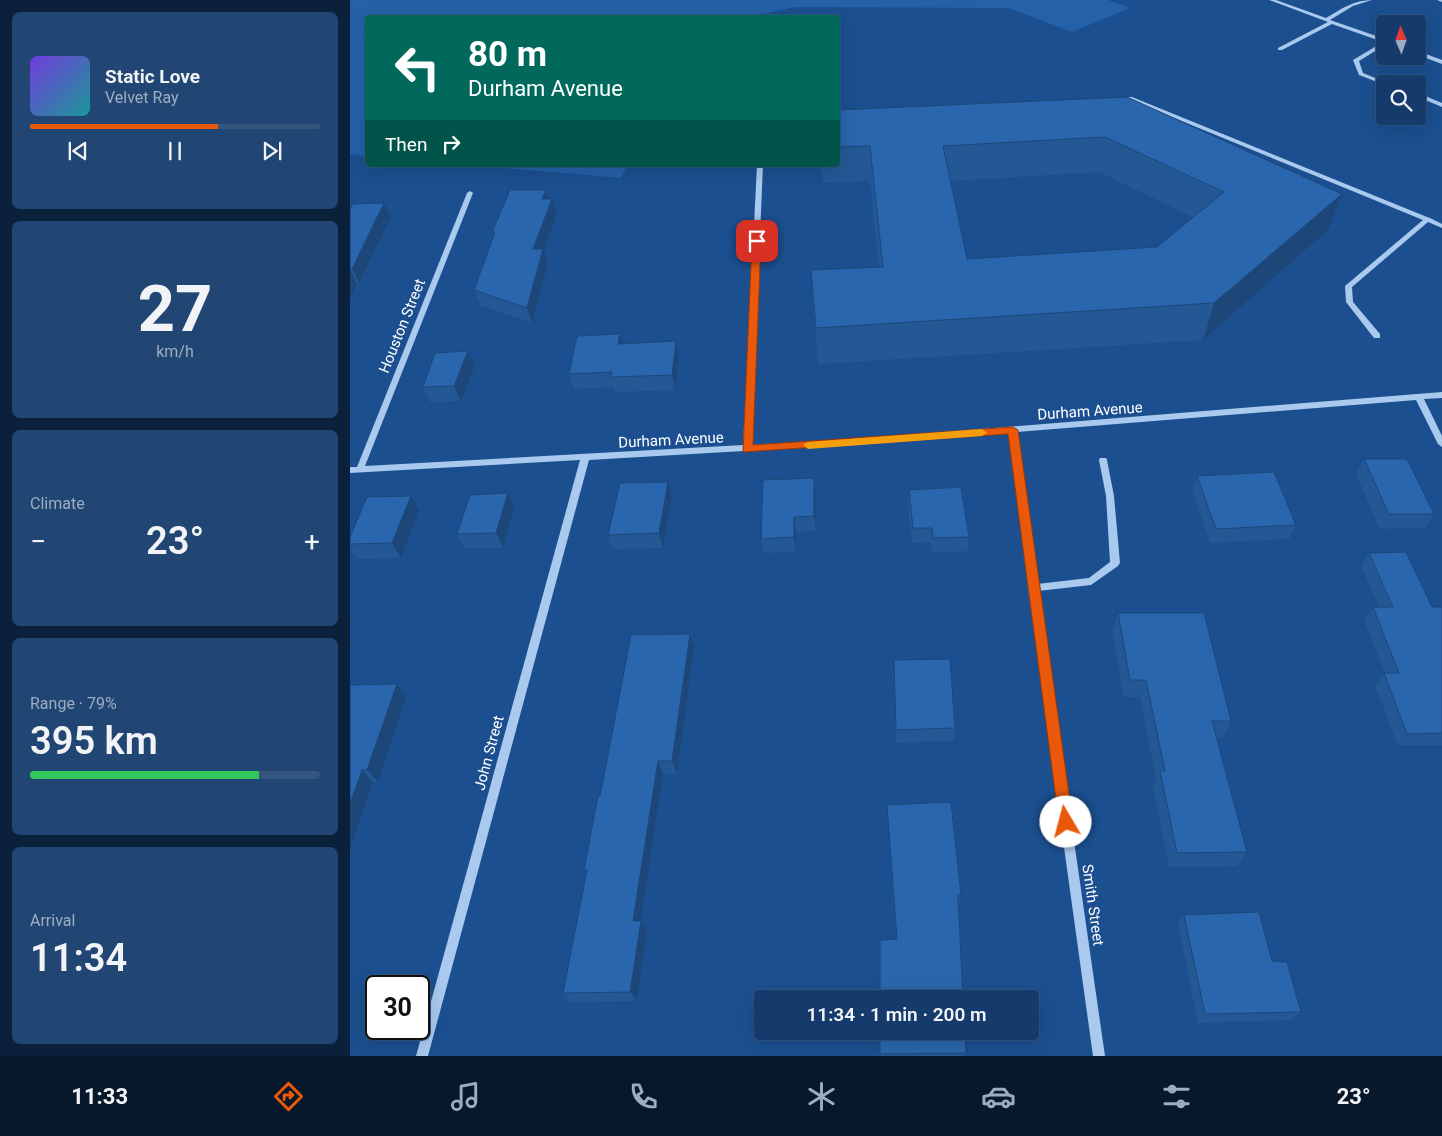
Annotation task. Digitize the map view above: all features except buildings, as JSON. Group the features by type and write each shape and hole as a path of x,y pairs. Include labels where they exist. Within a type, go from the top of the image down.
{"street":[{"path":"1271,0 1376,39"},
{"path":"1280,49 1351,6 1370,0"},
{"path":"1376,48 1356,60 1361,74 1376,80"},
{"path":"1426,56 1442,62"},
{"path":"1426,98 1442,105"},
{"path":"747,449 760,167"},
{"name":"Houston Street","path":"360,469 470,193"},
{"path":"1377,336 1350,302 1348,286 1428,219"},
{"name":"Durham Avenue","path":"350,470 747,449 1013,430 1442,395"},
{"path":"1419,397 1442,444"},
{"name":"Smith Street","path":"1013,430 1033,588 1099,1056"},
{"name":"John Street","path":"422,1056 585,458"},
{"path":"1033,588 1090,582 1115,563 1110,496 1103,460"}],"lane":[{"path":"1130,98 1442,226"}],"shaded area":[{"path":"350,0 1108,0 1130,8 1072,32 1009,8 797,7 755,15 365,15 365,156 350,154"},
{"path":"492,167 626,167 621,178"}],"slow traffic":[{"path":"808,445 982,433"}],"route":[{"path":"757,241 747,449 1013,430 1066,822"}]}
